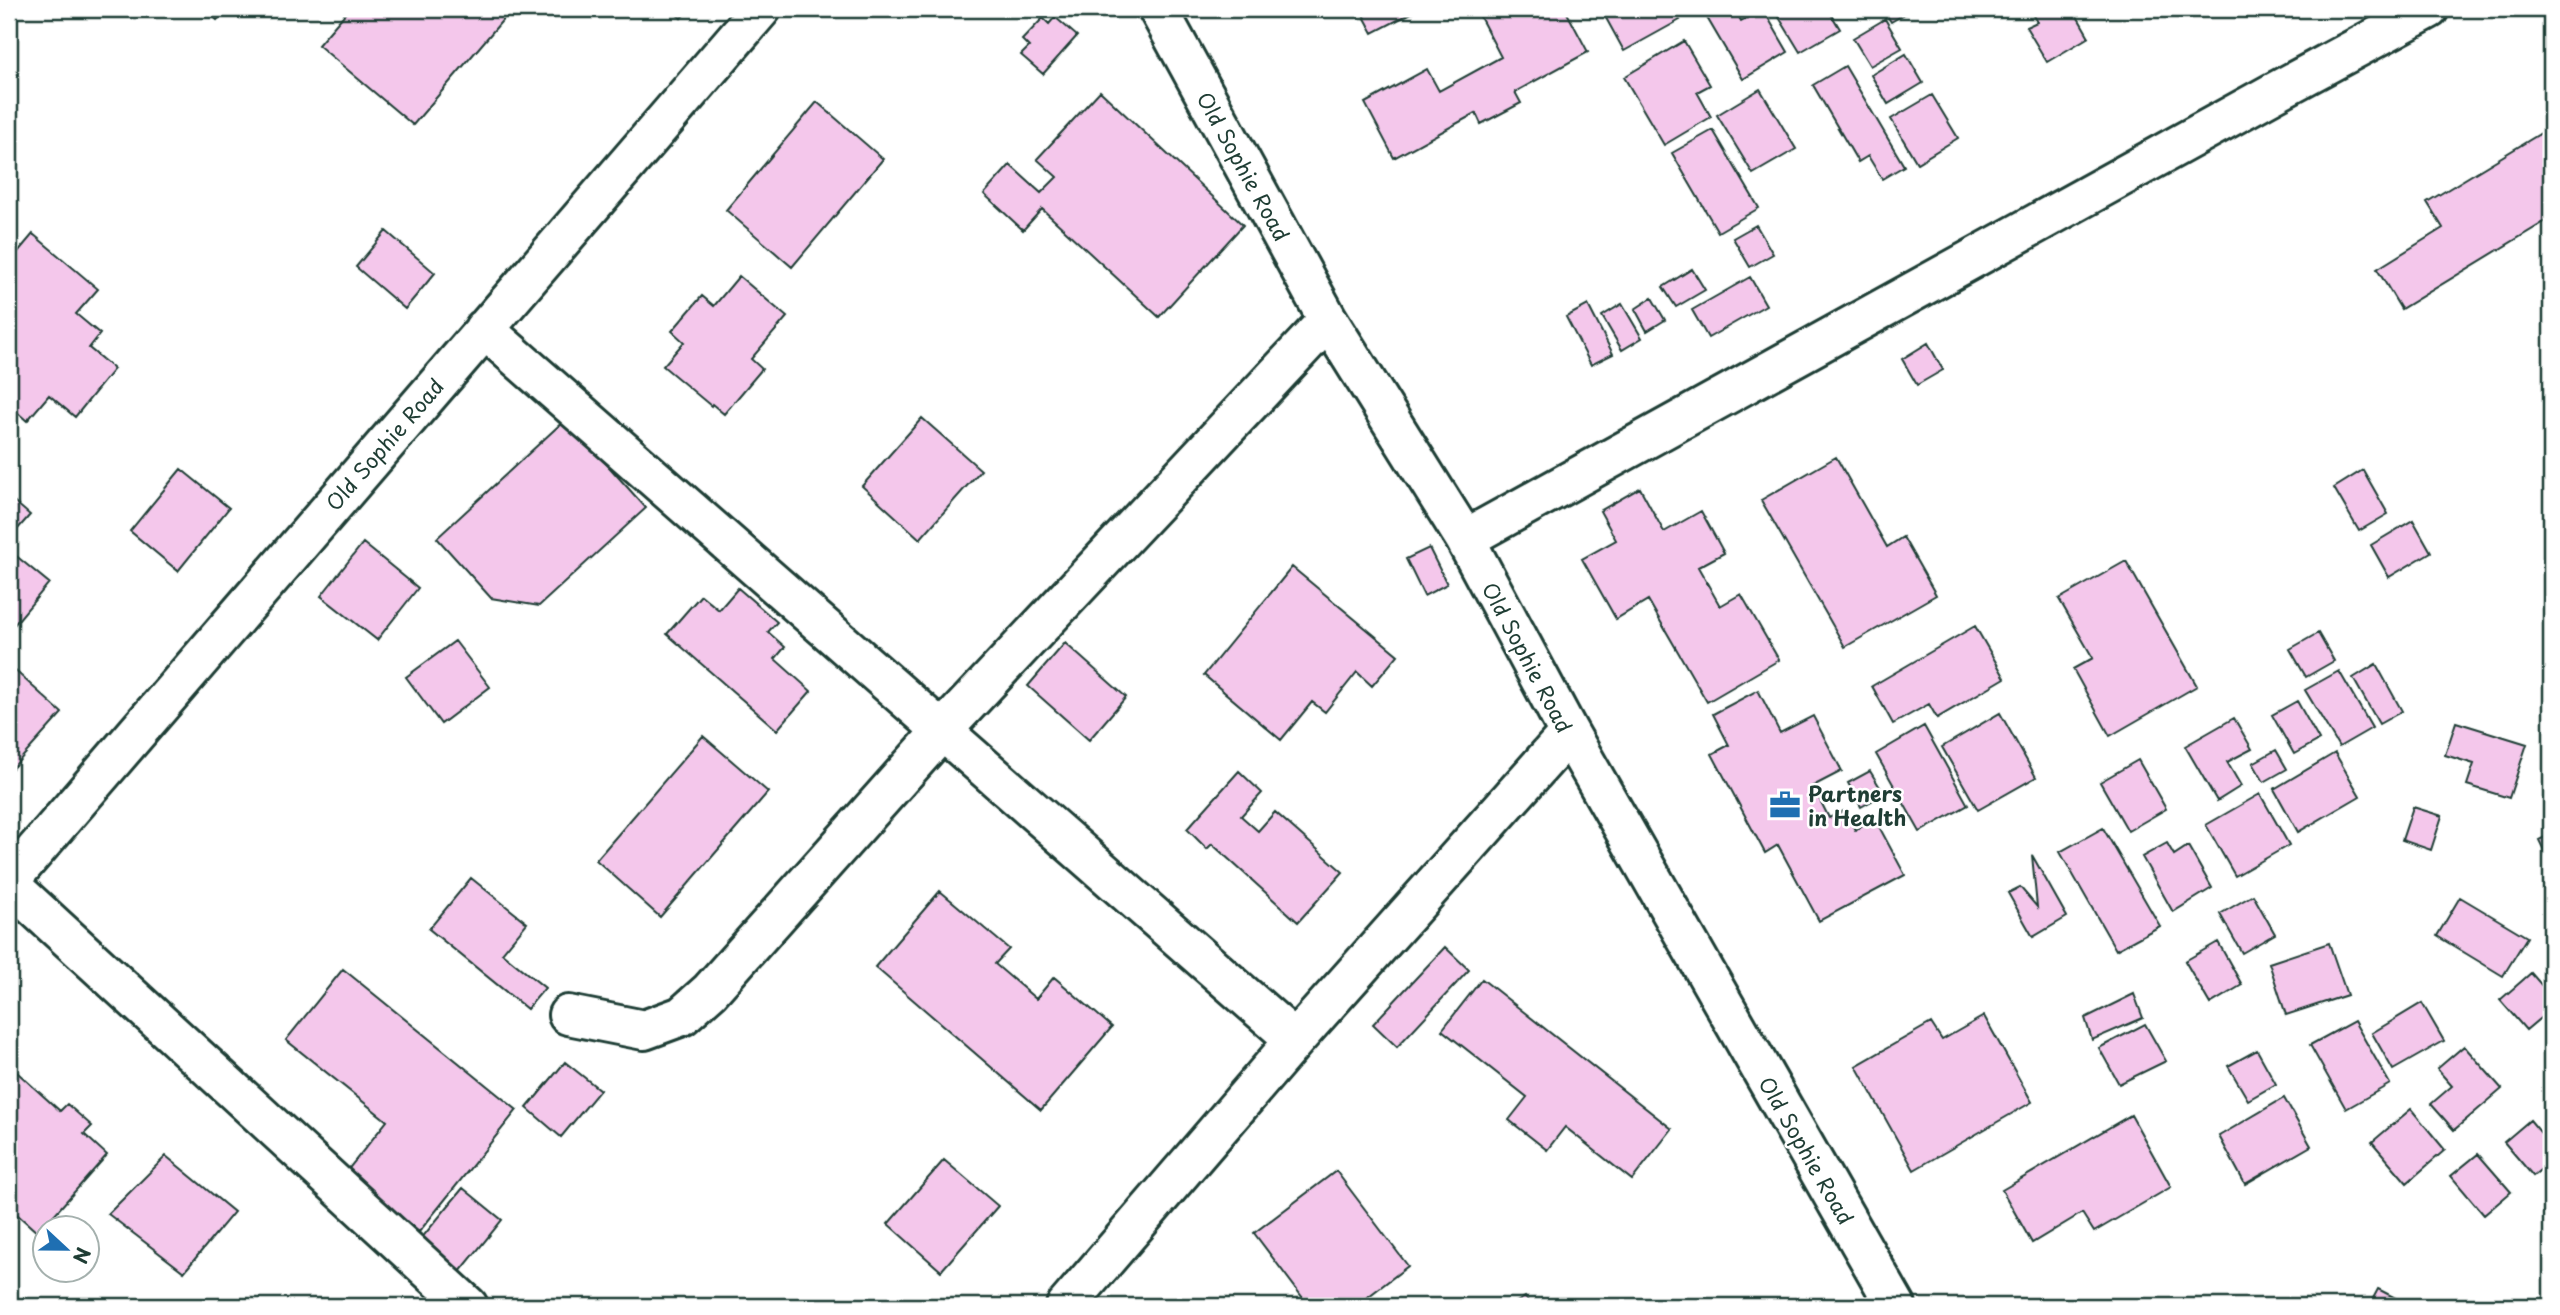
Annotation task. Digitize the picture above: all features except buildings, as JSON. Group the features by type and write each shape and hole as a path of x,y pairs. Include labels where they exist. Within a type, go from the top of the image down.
{"street":[{"name":"Old Sophie Road","path":"9,883 761,9"},
{"name":"Old Sophie Road","path":"1158,9 1328,320 1465,539 1569,733 1896,1306"},
{"path":"1465,539 2248,106 2429,9"},
{"path":"568,1015 644,1030 682,1016 710,991 942,732 1328,320"},
{"path":"484,329 1296,1040"},
{"path":"1066,1306 1296,1040 1569,733"},
{"path":"9,883 468,1306"}],"place":[{"name":"Partners in Health","path":"1785,805"}]}
